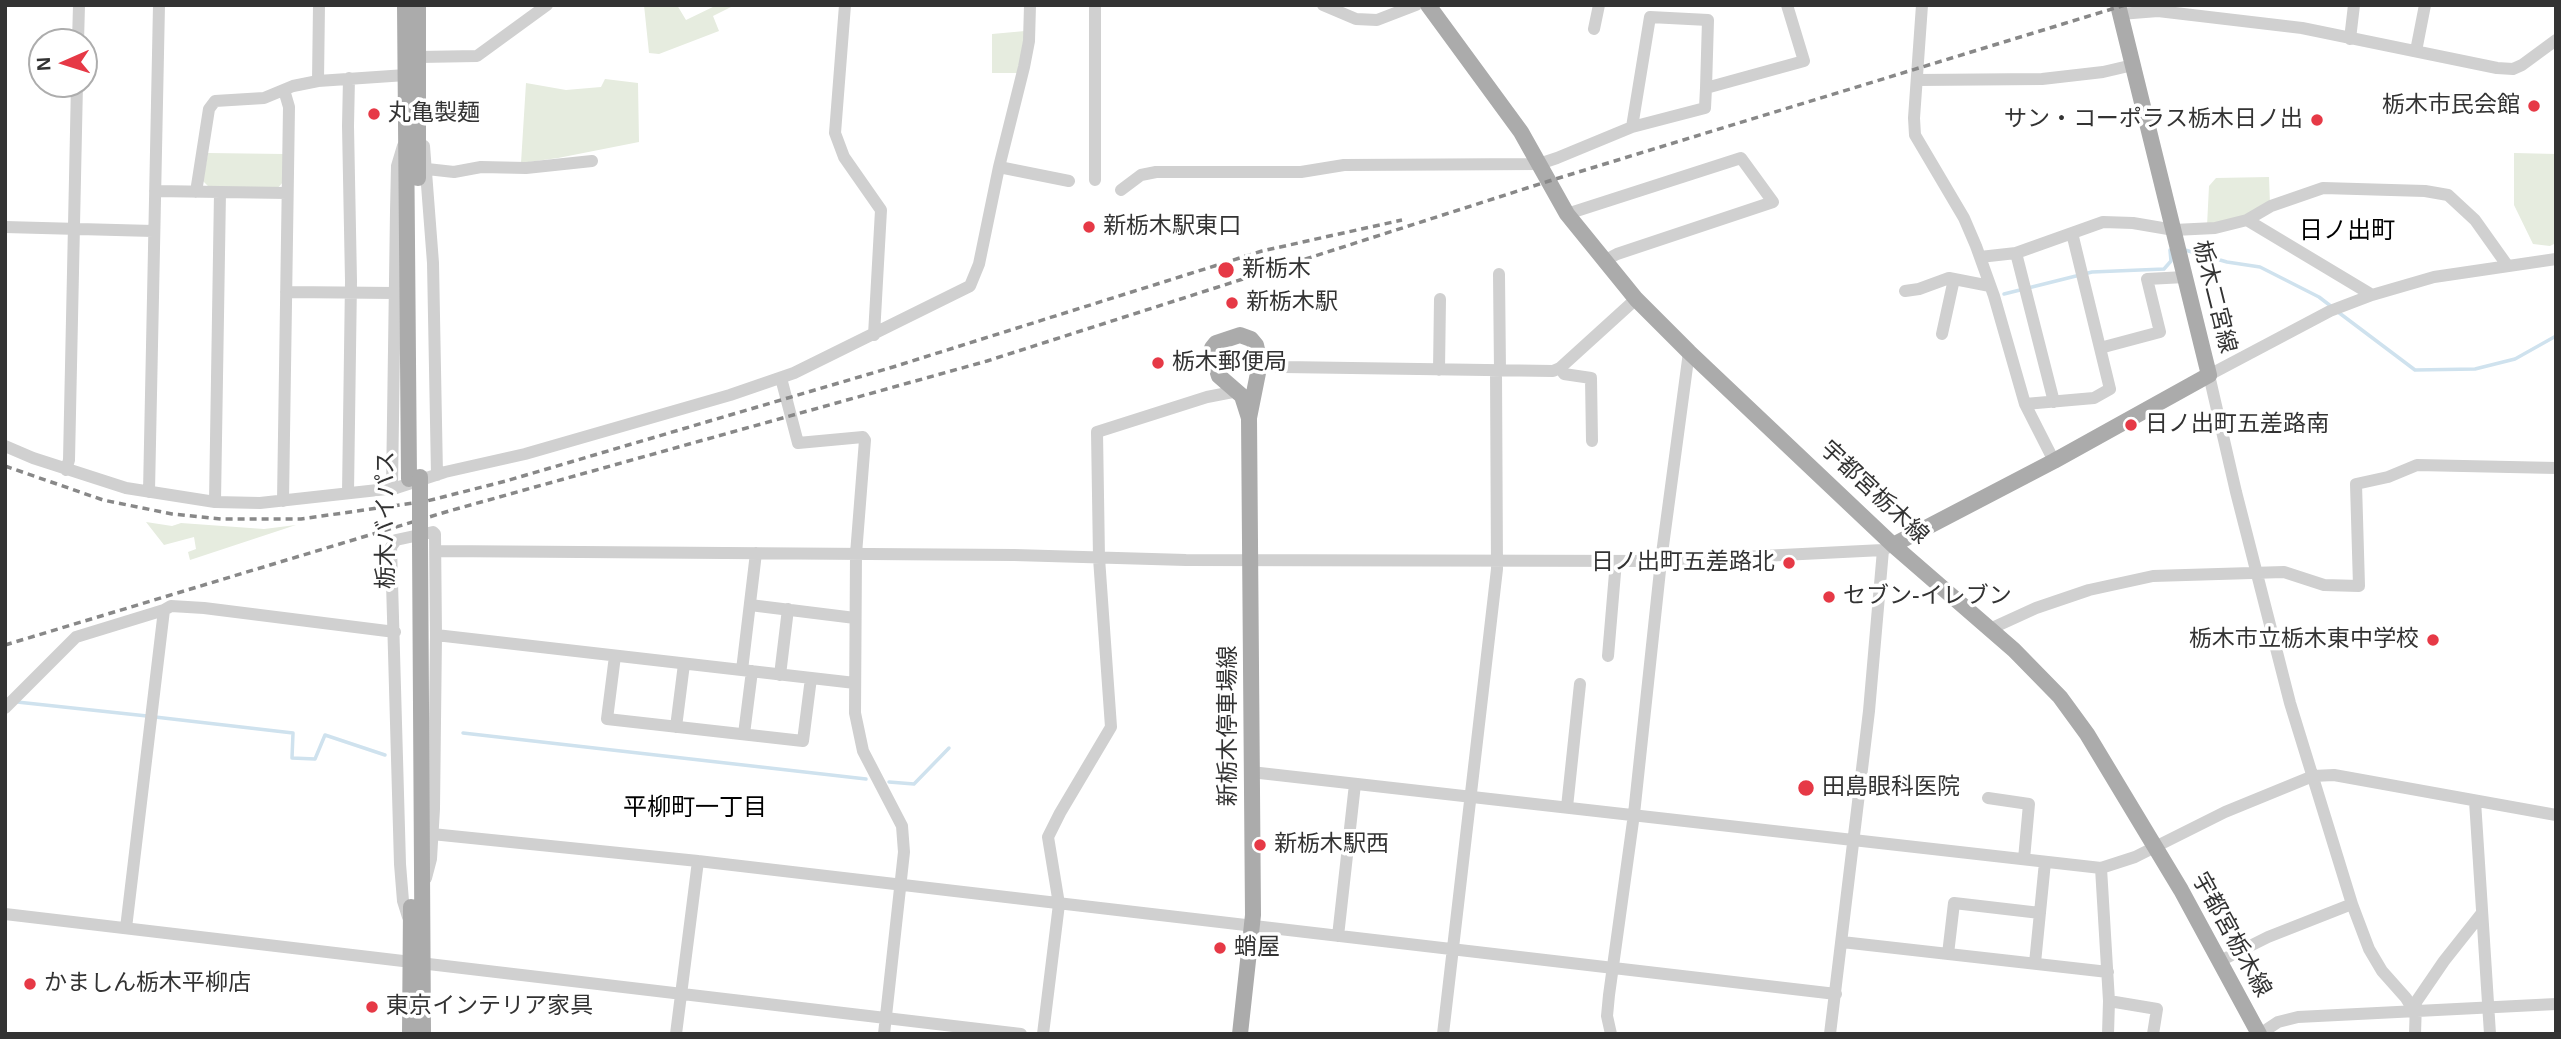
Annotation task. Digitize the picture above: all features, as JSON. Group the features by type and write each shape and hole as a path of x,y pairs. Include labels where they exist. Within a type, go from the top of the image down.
{"main road":[{"name":"栃木バイパス","path":"405,5 406,75 413,130"},
{"name":"栃木バイパス","path":"418,5 419,57 413,130 415,543 410,926 423,1034"},
{"name":"宇都宮栃木線","path":"1428,5 1521,132 1567,214 1636,299 1888,548 1990,628 2039,673 2060,697 2087,734 2156,847 2259,1034"},
{"name":"栃木二宮線","path":"1888,548 2054,461 2209,375 2119,9"},
{"path":"1245,335 1256,345 1259,357 1249,418 1245,402 1238,391 1219,376 1212,353 1220,340 1245,335"},
{"name":"新栃木停車場線","path":"1240,1034 1252,927 1249,418"},
{"name":"栃木バイパス","path":"410,1034 427,833 415,543"}],"street":[{"path":"78,28 79,5"},
{"path":"149,492 159,5"},
{"path":"318,81 319,5"},
{"path":"419,57 477,56 547,5"},
{"path":"845,5 835,133 844,157 881,210 874,335"},
{"path":"5,446 66,470 126,488 215,502 241,504 283,501 392,488 525,454 781,378 874,335 951,291 967,290 974,280 1024,67 1030,5"},
{"path":"1095,5 1095,180"},
{"path":"1323,5 1356,19 1377,20 1416,5"},
{"path":"1594,29 1599,5"},
{"path":"1706,88 1804,61 1787,5"},
{"path":"1922,5 1915,135 1964,218 1990,286 2025,404 2054,461"},
{"path":"2350,39 2354,5"},
{"path":"2416,51 2425,5"},
{"path":"2119,9 2302,28 2497,68 2513,69 2522,65 2556,40"},
{"path":"1121,190 1141,175 1156,172 1301,172 1344,165 1539,163 1632,127 1705,108 1708,20 1650,17 1632,127"},
{"path":"1917,80 2042,79 2103,72 2133,65"},
{"path":"197,192 210,105 221,100 268,97 318,81 406,75"},
{"path":"348,493 351,293 349,78"},
{"path":"283,501 289,107 284,90"},
{"path":"66,470 69,460 77,98"},
{"path":"413,130 427,169 433,263 437,475"},
{"path":"392,488 397,166 413,130"},
{"path":"1567,214 1741,158 1773,202 1617,254 1604,261"},
{"path":"427,169 454,172 494,166 547,166 592,160"},
{"path":"999,167 1069,181"},
{"path":"1980,257 2016,253 2103,222 2133,223 2177,243 2215,228 2247,220 2272,206 2323,188 2435,191 2448,195 2475,220 2507,265"},
{"path":"155,191 288,193"},
{"path":"215,502 220,192"},
{"path":"2247,220 2372,295"},
{"path":"5,227 153,231"},
{"path":"2025,404 2094,397 2110,389 2072,233"},
{"path":"2016,253 2054,402"},
{"path":"2414,1011 2382,971 2369,949 2352,904 2290,703 2209,375 2336,309 2372,295 2434,277 2556,259"},
{"path":"1443,1034 1498,560 1499,274"},
{"path":"2100,348 2160,332 2147,279 2185,277"},
{"path":"1905,290 1919,289 1949,278 1990,286"},
{"path":"1942,334 1954,279"},
{"path":"286,292 395,293"},
{"path":"1439,370 1440,299"},
{"path":"1259,357 1274,366 1284,367 1553,371 1560,368 1636,299"},
{"path":"1611,1034 1607,1016 1634,814 1661,561 1689,352"},
{"path":"1256,384 1284,367"},
{"path":"1560,368 1564,374 1591,378 1592,441"},
{"path":"1207,397 1216,390 1219,376"},
{"path":"781,378 798,443 863,437 856,554 857,727 863,751 902,826 904,852 884,1034"},
{"path":"1043,1034 1059,904 1048,837 1111,727 1098,558 1097,432 1207,397 1238,391"},
{"path":"1990,628 2036,608 2089,590 2153,576 2284,572 2324,585 2359,586 2356,484 2388,477 2417,465 2556,468"},
{"path":"410,926 403,901 400,864 393,542 433,532 436,551 436,635 433,777 427,833 1614,966 1836,994"},
{"path":"436,551 1661,561 1888,548 1830,1034"},
{"path":"744,734 750,605 756,553"},
{"path":"1608,656 1616,561"},
{"path":"750,605 855,618"},
{"path":"5,708 76,637 171,606 395,632"},
{"path":"126,928 164,610"},
{"path":"780,675 788,610"},
{"path":"436,635 855,683"},
{"path":"615,656 607,719 676,727 803,741 811,678"},
{"path":"676,727 684,664"},
{"path":"1567,807 1580,684"},
{"path":"1251,772 2101,868 2119,864 2225,813 2313,776 2334,775 2556,816"},
{"path":"1338,936 1355,784"},
{"path":"1988,798 2029,804 2024,859"},
{"path":"2474,802 2490,1034"},
{"path":"676,1034 698,862"},
{"path":"2035,963 2045,862"},
{"path":"2101,868 2108,972 2108,1034"},
{"path":"1948,954 1954,903 2040,913"},
{"path":"2220,961 2268,937 2352,904"},
{"path":"2415,1034 2416,1002 2482,913"},
{"path":"5,914 1021,1034"},
{"path":"1842,942 2108,972"},
{"path":"2109,1000 2157,1009 2153,1034"},
{"path":"2259,1034 2278,1023 2298,1017 2556,1004"}],"shaded area":[{"path":"644,5 677,5 686,20 717,5 731,7 713,16 719,31 659,54 649,53"},
{"path":"1025,31 1018,73 992,73 992,34"},
{"path":"605,79 638,83 639,142 521,163 526,83 566,90 601,87"},
{"path":"208,153 284,154 283,182 277,189 209,187 203,181"},
{"path":"2514,153 2556,154 2556,243 2550,246 2533,244 2514,205"},
{"path":"2269,177 2270,204 2245,218 2207,226 2209,186 2216,178"},
{"path":"146,522 172,526 181,523 264,529 296,525 190,560 188,552 196,549 194,537 164,545"}],"waterway":[{"path":"2004,294 2092,272 2164,269 2171,261 2170,250 2173,250"},
{"path":"2185,250 2227,262 2260,267 2319,297 2332,307"},
{"path":"2338,312 2415,370 2475,369 2515,359 2556,336"},
{"path":"17,702 147,716"},
{"path":"155,717 293,733 292,758 315,759 325,735 385,755"},
{"path":"463,733 866,779"},
{"path":"889,782 914,784 949,748"}],"railway":[{"path":"5,645 449,511 987,361 1549,181 2125,5"},
{"path":"5,466 103,500 172,514 221,519 301,519 427,501 506,481 893,367 1262,251 1402,220"}],"place":[{"name":"栃木市民会館","path":"2534,106"},
{"name":"丸亀製麺","path":"374,114"},
{"name":"サン・コーポラス栃木日ノ出","path":"2317,120"},
{"name":"新栃木駅東口","path":"1089,227"},
{"name":"新栃木","path":"1226,270"},
{"name":"新栃木駅","path":"1232,303"},
{"name":"栃木郵便局","path":"1158,363"},
{"name":"日ノ出町五差路南","path":"2131,425"},
{"name":"日ノ出町五差路北","path":"1789,563"},
{"name":"セブン-イレブン","path":"1829,597"},
{"name":"栃木市立栃木東中学校","path":"2433,640"},
{"name":"田島眼科医院","path":"1806,788"},
{"name":"新栃木駅西","path":"1260,845"},
{"name":"蛸屋","path":"1220,948"},
{"name":"かましん栃木平柳店","path":"30,984"},
{"name":"東京インテリア家具","path":"372,1007"}],"district":[{"name":"日ノ出町","path":"2347,231"},
{"name":"平柳町一丁目","path":"695,808"}]}
